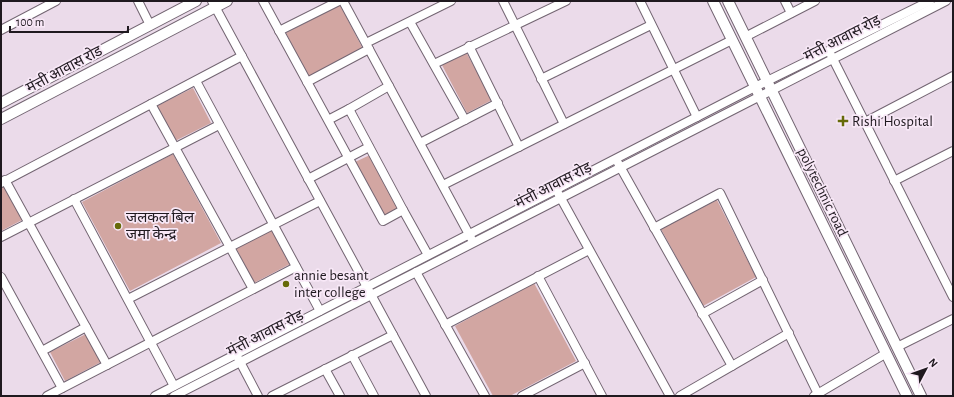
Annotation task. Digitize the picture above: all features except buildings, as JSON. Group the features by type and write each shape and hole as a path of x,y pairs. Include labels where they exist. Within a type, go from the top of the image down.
{"street":[{"path":"1,30 56,1"},
{"path":"138,1 150,25"},
{"path":"1,103 196,1"},
{"name":"मंत्ती आवास रोड","path":"1,119 213,4 227,1"},
{"path":"263,1 383,221 403,210"},
{"path":"280,31 339,1"},
{"path":"343,1 473,242"},
{"path":"307,82 410,22 451,1"},
{"path":"502,1 564,124"},
{"path":"434,64 566,1"},
{"path":"640,1 697,117"},
{"name":"polytechnic road","path":"713,1 885,354 907,396"},
{"path":"728,1 921,396"},
{"path":"785,1 791,14"},
{"path":"745,37 815,1"},
{"name":"मंत्ती आवास रोड़","path":"174,396 238,358 416,272 619,167 757,91 833,58 934,2 946,1"},
{"path":"769,85 829,51 934,2"},
{"path":"213,4 426,396"},
{"path":"410,22 465,120"},
{"path":"542,78 652,25"},
{"path":"443,185 732,40"},
{"path":"469,46 519,147"},
{"path":"829,51 953,297"},
{"path":"107,365 29,223 3,181 242,56"},
{"path":"865,122 953,76"},
{"path":"196,81 320,311"},
{"path":"328,120 389,86"},
{"path":"155,396 238,358 320,311 697,117 757,91"},
{"path":"420,143 498,103"},
{"path":"151,104 253,290"},
{"path":"349,109 428,255"},
{"path":"1,237 219,125"},
{"path":"308,178 369,147"},
{"path":"894,181 953,151"},
{"path":"617,158 619,167 732,366"},
{"path":"556,189 670,396"},
{"path":"654,228 720,193 789,333 817,395 885,354"},
{"path":"74,199 174,386"},
{"path":"128,299 320,201"},
{"path":"445,325 589,250"},
{"path":"47,396 296,267"},
{"path":"416,272 485,396"},
{"path":"538,276 602,396"},
{"path":"1,277 62,388"},
{"path":"702,314 763,280"},
{"path":"896,347 953,319"},
{"path":"42,351 86,327"},
{"path":"680,396 789,333"},
{"path":"272,396 392,335"},
{"path":"352,355 374,396"},
{"path":"238,358 258,396"},
{"path":"522,396 585,363"},
{"path":"325,369 340,396"}],"shaded area":[{"path":"340,5 363,49 308,77 286,33"},
{"path":"466,52 492,100 467,113 442,65"},
{"path":"193,88 211,123 175,141 157,106"},
{"path":"173,154 221,243 130,291 82,202"},
{"path":"370,155 399,209 384,216 355,162"},
{"path":"4,185 22,220 1,231 1,187"},
{"path":"717,200 756,277 703,306 661,229"},
{"path":"272,229 290,264 254,283 236,248"},
{"path":"534,283 576,361 510,396 493,396 455,326"},
{"path":"86,334 101,362 65,381 50,352"}],"place":[{"name":"Rishi Hospital","path":"843,121"},
{"name":"जलकल बिल जमा केन्द्र","path":"118,226"},
{"name":"annie besant inter college","path":"286,284"}]}
